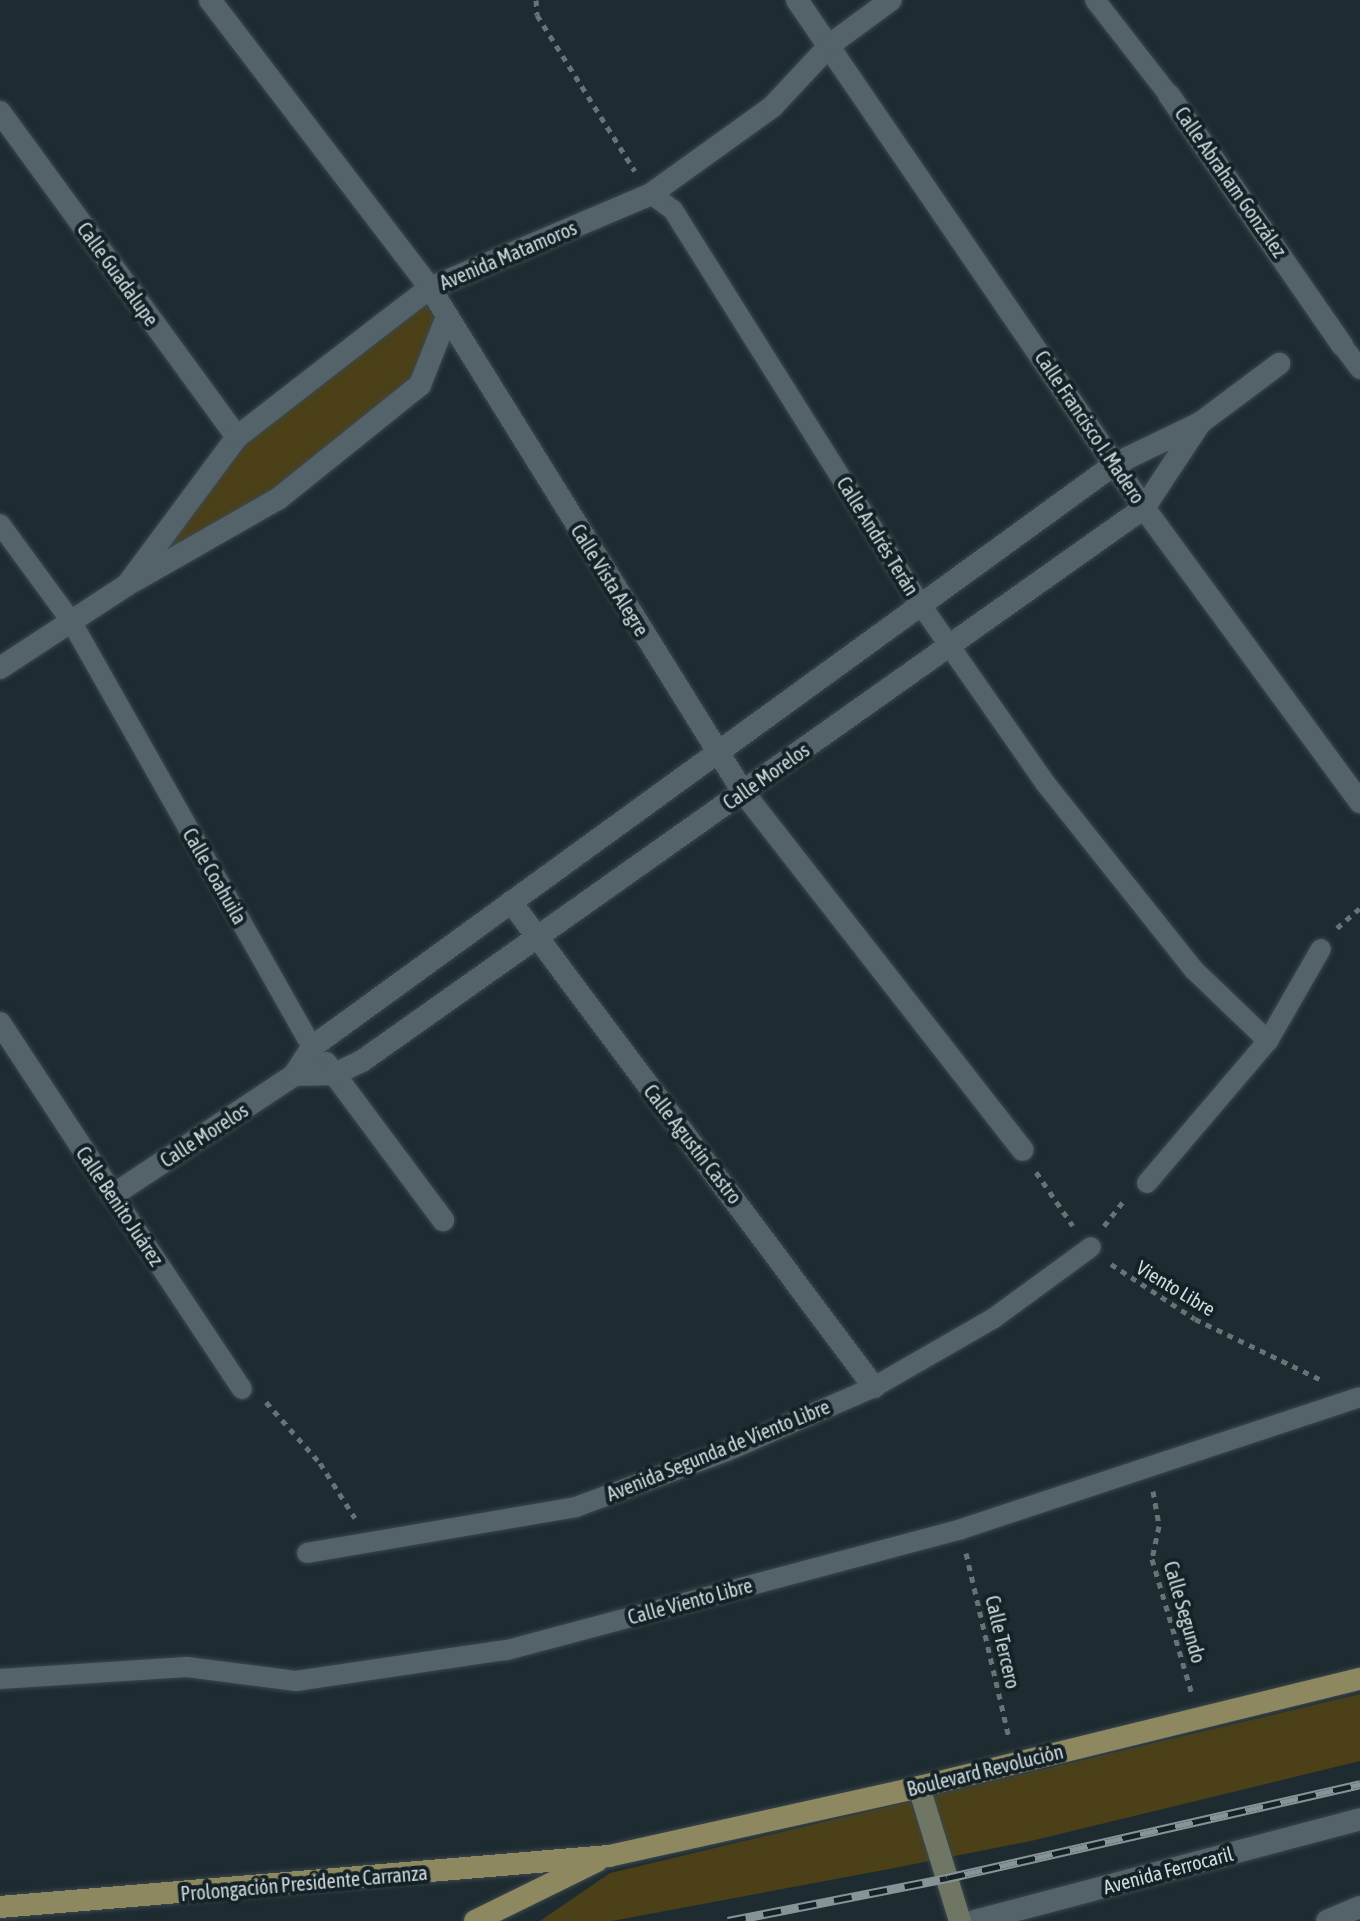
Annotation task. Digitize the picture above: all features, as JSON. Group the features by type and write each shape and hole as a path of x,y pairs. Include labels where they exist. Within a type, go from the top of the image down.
{"main road":[{"name":"Boulevard Revolución","path":"609,1856 919,1787 1360,1679"},
{"path":"919,1787 960,1921"},
{"path":"475,1921 609,1856"},
{"name":"Prolongación Presidente Carranza","path":"0,1907 609,1856"}],"street":[{"name":"Calle Vista Alegre","path":"210,0 430,288 446,319 743,792 1023,1150"},
{"name":"Calle Francisco I. Madero","path":"797,0 831,44 1144,508 1360,802"},
{"name":"Avenida Matamoros","path":"127,585 237,437 430,288 651,194 772,107 831,44 891,0"},
{"name":"Calle Abraham González","path":"1169,95 1342,345"},
{"name":"Calle Guadalupe","path":"0,112 237,437"},
{"name":"Avenida Matamoros","path":"0,668 127,585 278,499 420,385 446,319"},
{"name":"Calle Morelos","path":"113,1195 294,1075 312,1047 1115,464 1200,423 1279,364"},
{"name":"Calle Morelos","path":"335,1074 536,938 1144,508 1200,423"},
{"name":"Calle Agustín Castro","path":"511,902 874,1387"},
{"name":"Calle Benito Juárez","path":"0,1023 113,1195"},
{"name":"Calle Coahuila","path":"312,1047 443,1220"},
{"path":"294,1075 335,1074"},
{"name":"Avenida Ferrocaril","path":"975,1921 1360,1819"},
{"path":"1327,1921 1360,1907"}],"lane":[{"name":"Calle Abraham González","path":"1095,0 1169,95"},
{"name":"Calle Andrés Terán","path":"651,194 673,210 921,605 1046,784 1193,969 1268,1041"},
{"name":"Calle Abraham González","path":"1342,345 1360,369"},
{"name":"Calle Coahuila","path":"0,524 71,621 312,1047"},
{"path":"1147,1183 1268,1041 1321,949"},
{"name":"Calle Benito Juárez","path":"113,1195 242,1389"},
{"name":"Avenida Segunda de Viento Libre","path":"307,1553 576,1507 727,1451 874,1387 994,1318 1091,1247"},
{"name":"Calle Viento Libre","path":"0,1679 187,1667 296,1681 492,1653 961,1529 1360,1397"}],"path":[{"path":"536,0 537,15 651,194"},
{"name":"Viento Libre","path":"1023,1150 1054,1204 1091,1247 1128,1279 1195,1319 1360,1397"},
{"path":"1091,1247 1130,1192 1147,1183"},
{"path":"242,1389 262,1398 320,1463 370,1542"},
{"name":"Calle Segundo","path":"1148,1467 1159,1526 1152,1559 1199,1718"},
{"name":"Calle Tercero","path":"961,1529 1014,1763"}],"shaded area":[{"path":"430,294 441,318 415,382 276,496 169,548 239,440"},
{"path":"1360,1694 1360,1761 1031,1841 889,1869 612,1921 540,1921 610,1873"}],"railway":[{"path":"728,1921 947,1878 1360,1784"}]}
